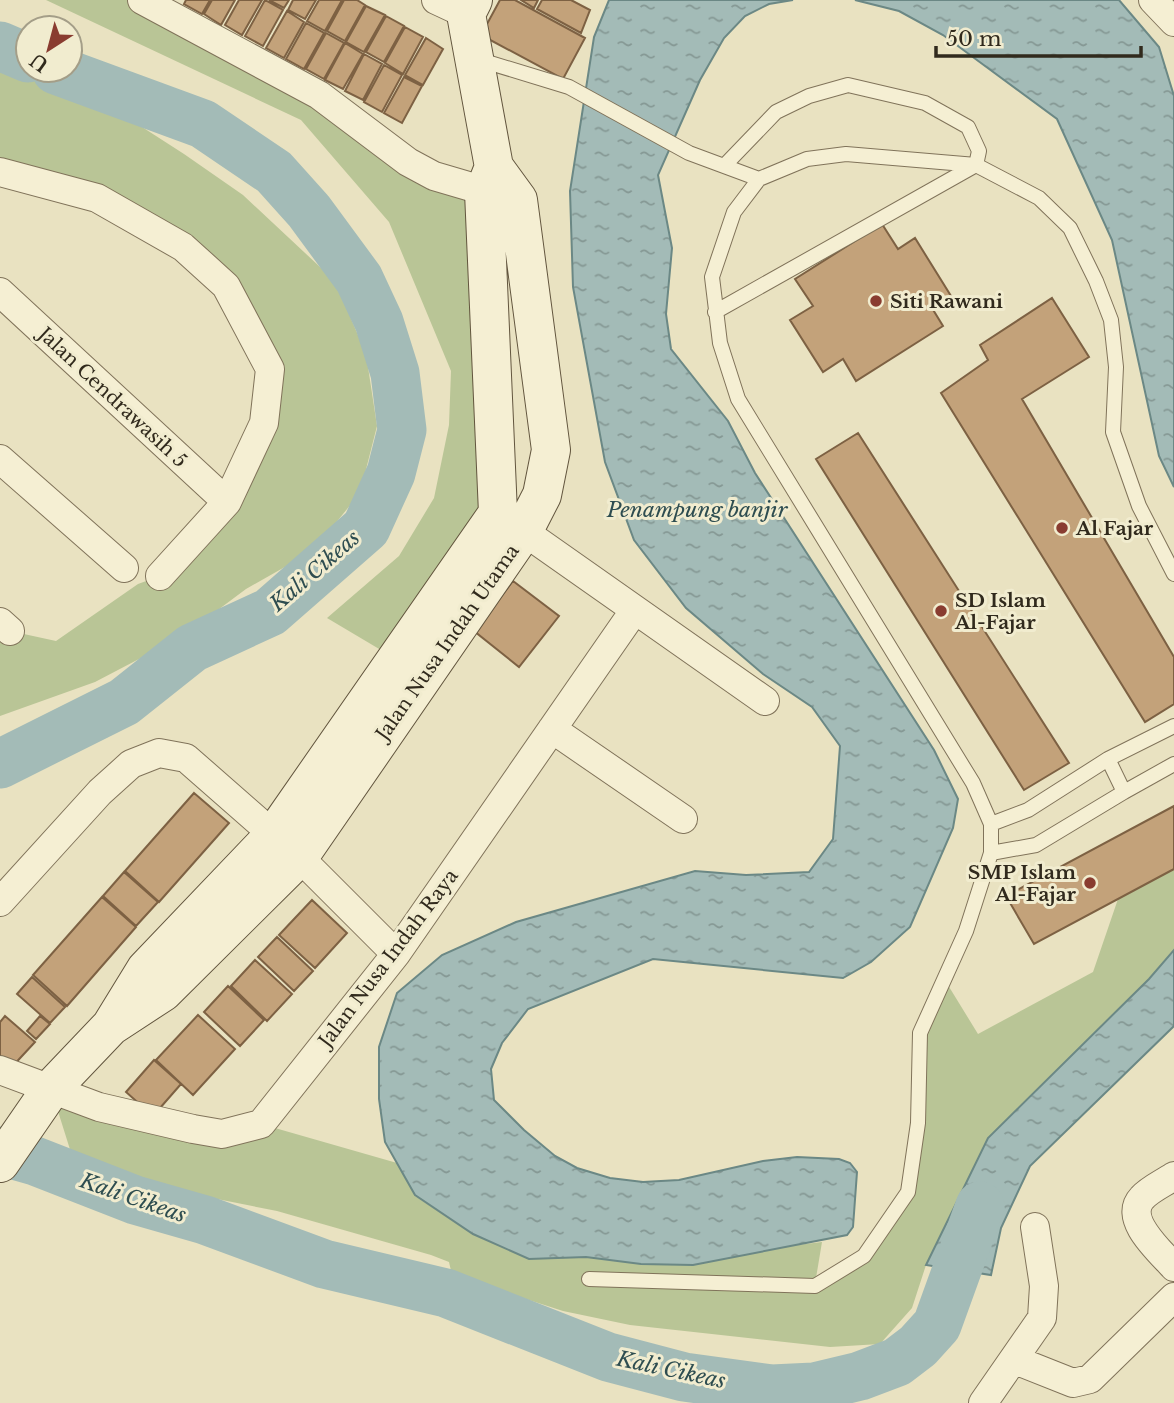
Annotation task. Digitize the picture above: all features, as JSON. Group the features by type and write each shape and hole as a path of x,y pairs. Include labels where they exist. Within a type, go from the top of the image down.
{"street":[{"path":"142,0 319,95 408,162 434,176 499,186"},
{"path":"1153,0 1174,22"},
{"name":"Jalan Nusa Indah Utama","path":"0,1163 45,1097 111,1026 146,969 286,846 511,522 542,495 551,450 499,186 458,5"},
{"path":"0,172 97,198 183,247 226,286 270,369 264,423 227,502 160,576"},
{"name":"Jalan Nusa Indah Utama","path":"499,186 511,522"},
{"name":"Jalan Cendrawasih 5","path":"0,292 227,502"},
{"path":"0,459 124,568"},
{"path":"511,522 765,701"},
{"name":"Jalan Nusa Indah Raya","path":"0,1070 45,1097 222,1134 261,1124 396,954 634,611"},
{"path":"552,729 683,818"},
{"path":"0,902 100,792 131,764 159,753 186,758 286,846 396,954"},
{"path":"1174,1176 1146,1194 1137,1208 1138,1223 1174,1267"},
{"path":"983,1403 1042,1318 1044,1286 1035,1227"},
{"path":"1015,1360 1073,1383 1090,1379 1174,1297"}],"lane":[{"path":"472,58 569,87 689,153 725,164 759,179"},
{"path":"715,312 976,165 979,151 968,127 925,103 848,85 809,96 776,112 725,164"},
{"path":"589,1279 815,1286 864,1256 908,1192 918,1123 920,1033 966,931 991,853 991,824 973,783 738,399 720,343 712,277 734,212 759,179 807,159 846,154 976,165 1039,198 1070,228 1096,281 1111,320 1116,366 1113,432 1139,506 1174,574"},
{"path":"991,824 1028,810 1108,759 1174,726"},
{"path":"1108,759 1124,792"},
{"path":"991,853 1036,845 1174,764"}],"green space":[{"path":"46,0 142,0 484,192 498,513 396,659 327,618 399,556 434,498 449,425 451,371 389,222 301,120 84,18 84,14 76,14"},
{"path":"0,61 14,66 14,84 64,84 111,107 184,154 243,195 335,281 366,354 377,426 360,493 313,551 246,589 183,636 95,682 0,716 0,636 10,631 56,641 138,584 160,576 227,501 270,369 183,247 0,172"},
{"path":"1174,869 1174,950 1149,979 988,1138 926,1265 912,1308 880,1344 830,1347 630,1325 563,1311 452,1275 449,1262 431,1255 277,1211 152,1186 73,1159 51,1089 99,1107 261,1124 397,1163 415,1196 473,1234 529,1259 586,1257 641,1264 822,1242 815,1284 864,1256 908,1192 920,1033 943,977 978,1034 1093,972 1118,899"}],"water":[{"name":"Penampung banjir","path":"609,0 793,0 769,4 745,16 724,38 700,80 658,175 672,248 666,314 671,349 728,421 755,473 934,750 958,799 953,828 910,927 871,962 843,978 653,959 528,1009 502,1043 491,1069 494,1100 555,1156 577,1168 610,1178 643,1182 679,1180 763,1161 797,1157 839,1159 850,1163 857,1172 853,1227 847,1235 693,1265 641,1264 586,1257 529,1259 473,1234 415,1195 385,1142 379,1099 379,1047 397,993 442,955 516,922 695,871 746,875 809,872 833,839 840,746 812,707 763,674 686,608 634,540 605,462 573,287 570,191 594,37"},
{"path":"855,0 1119,0 1159,47 1174,96 1174,487 1159,456 1112,240 1057,119 943,35 899,11"},
{"path":"1174,950 1174,1026 1030,1166 1001,1228 991,1275 926,1265 988,1138 1149,979"}],"building":[{"path":"186,0 210,0 202,14 184,4"},
{"path":"212,0 235,0 221,25 204,14"},
{"path":"239,0 262,0 242,35 225,25"},
{"path":"265,0 283,10 263,46 245,36"},
{"path":"269,0 289,0 284,8"},
{"path":"293,0 316,0 305,19 288,10"},
{"path":"319,0 342,0 325,31 307,21"},
{"path":"344,0 357,0 365,5 345,41 327,31"},
{"path":"500,0 515,0 585,38 563,79 481,35"},
{"path":"521,0 538,0 534,8"},
{"path":"542,0 571,0 590,10 581,33 537,9"},
{"path":"366,6 385,15 364,52 346,42"},
{"path":"287,11 304,22 284,58 266,48"},
{"path":"386,16 404,26 384,62 366,52"},
{"path":"306,23 324,33 304,69 286,59"},
{"path":"405,27 423,37 403,74 385,63"},
{"path":"326,33 344,43 324,79 306,69"},
{"path":"426,38 443,49 423,85 405,75"},
{"path":"345,43 363,54 343,89 325,80"},
{"path":"364,54 382,64 363,100 345,91"},
{"path":"384,65 402,75 382,112 364,102"},
{"path":"404,77 422,86 402,123 384,113"},
{"name":"Siti Rawani","path":"882,224 898,249 915,238 951,296 932,308 943,326 856,381 843,359 823,372 790,320 813,306 795,279"},
{"name":"Al Fajar","path":"1052,298 1089,357 1022,399 1174,657 1174,704 1145,722 941,393 988,360 980,345"},
{"name":"SD Islam Al-Fajar","path":"858,433 1069,763 1024,790 816,459"},
{"path":"513,581 559,616 519,667 474,631"},
{"path":"194,793 229,823 159,902 125,871"},
{"name":"SMP Islam Al-Fajar","path":"1174,806 1174,869 1034,944 1006,896"},
{"path":"124,872 158,902 136,926 103,896"},
{"path":"102,897 136,927 67,1006 33,975"},
{"path":"312,900 347,933 315,968 279,935"},
{"path":"277,937 313,971 294,991 258,957"},
{"path":"255,960 292,994 267,1021 231,986"},
{"path":"32,977 65,1007 50,1023 17,994"},
{"path":"228,986 264,1020 240,1046 204,1012"},
{"path":"198,1015 235,1049 193,1095 156,1060"},
{"path":"5,1016 35,1042 9,1070 0,1062 0,1022"},
{"path":"40,1016 50,1024 36,1039 27,1031"},
{"path":"154,1060 181,1084 153,1116 126,1092"}],"waterway":[{"name":"Kali Cikeas","path":"0,46 14,52"},
{"name":"Kali Cikeas","path":"0,764 124,702 192,648 270,612 366,528 391,473 402,430 395,373 379,322 359,279 309,211 274,172 203,124 84,80"},
{"name":"Kali Cikeas","path":"0,1151 35,1161 135,1200 205,1220 324,1264 446,1293 608,1357 684,1377 772,1389 814,1387 860,1376 897,1362 918,1346 937,1325 980,1206"}],"place":[{"name":"Siti Rawani","path":"876,301"},
{"name":"Al Fajar","path":"1062,528"},
{"name":"SD Islam Al-Fajar","path":"941,611"},
{"name":"SMP Islam Al-Fajar","path":"1090,883"}]}
